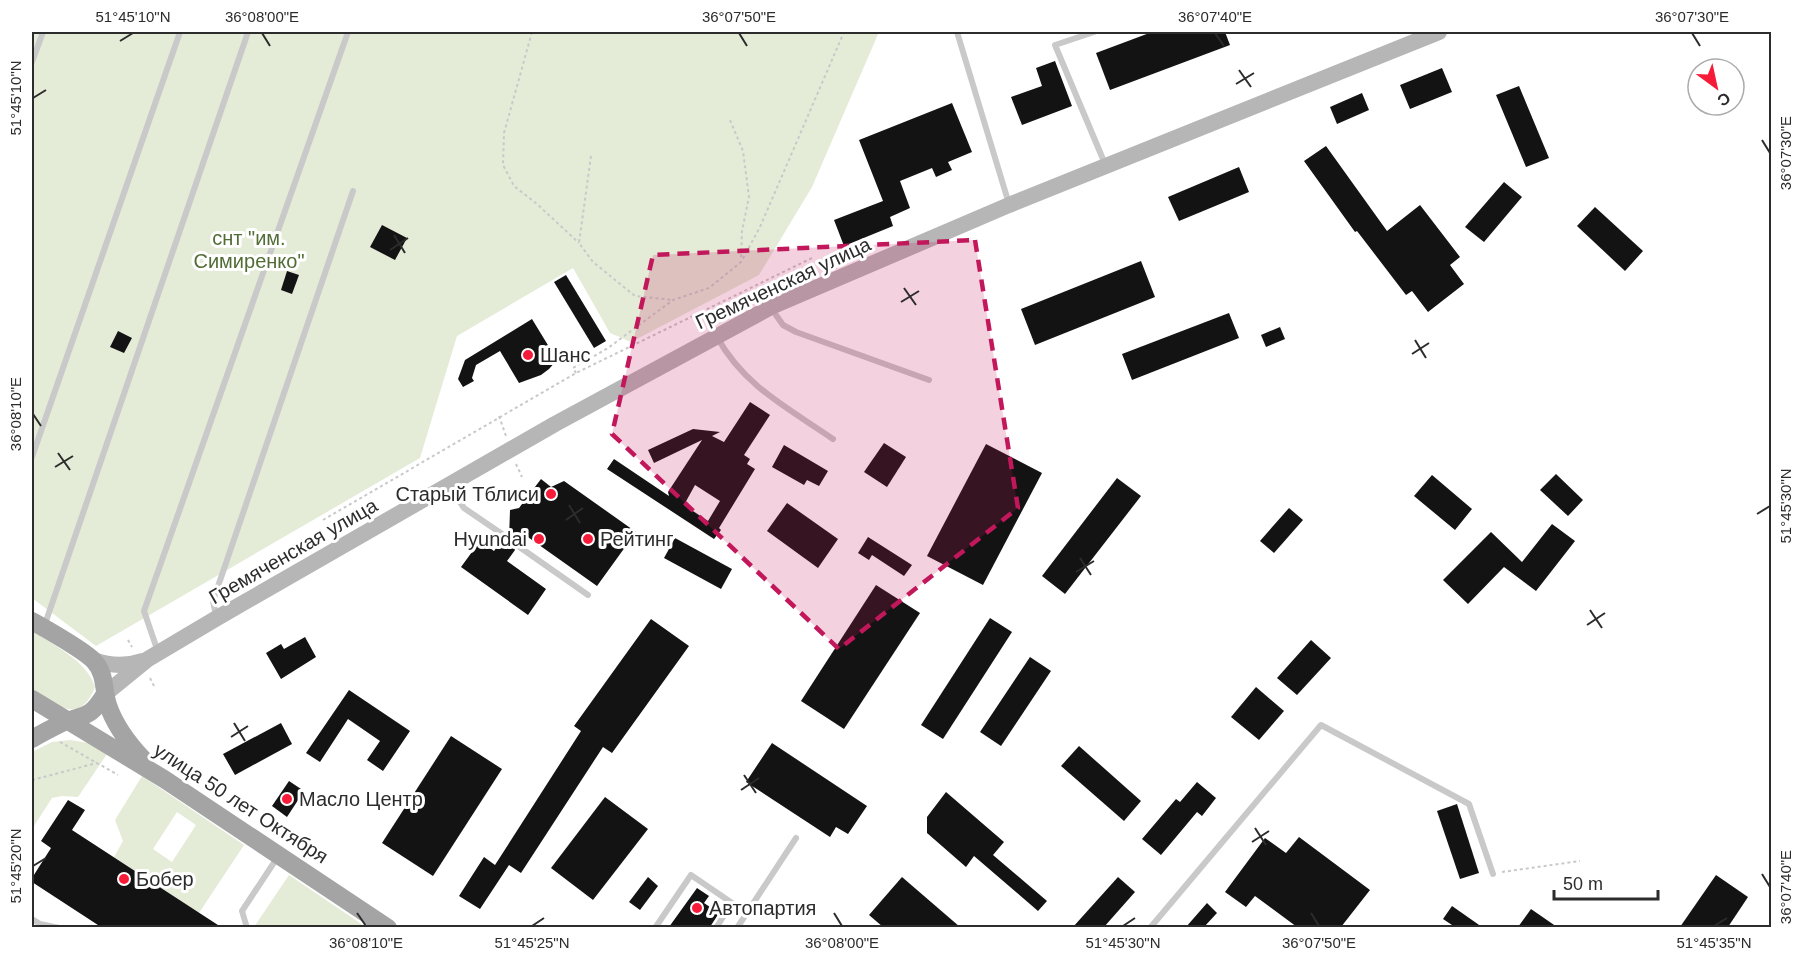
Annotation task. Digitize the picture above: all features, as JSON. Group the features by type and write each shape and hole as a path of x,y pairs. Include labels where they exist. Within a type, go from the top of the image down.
{"main road":[{"name":"Гремяченская улица","path":"153,656 555,424 771,307 1106,165 1439,32"},
{"path":"38,624 94,660 108,665 120,666 153,656"},
{"path":"37,736 66,722 83,717 105,694 153,656"},
{"path":"94,660 104,678 105,694 116,725 125,739 164,779"},
{"name":"улица 50 лет Октября","path":"32,699 66,722 164,779 388,927"}],"lane":[{"path":"32,62 43,32"},
{"path":"32,458 180,32"},
{"path":"38,624 248,32"},
{"path":"153,656 144,611 348,32"},
{"path":"957,32 1009,205"},
{"path":"1094,32 1055,45 1106,165"},
{"path":"217,618 213,601 353,191"},
{"path":"771,307 783,325 796,332 929,380"},
{"path":"716,336 727,356 743,375 762,391 833,439"},
{"path":"449,486 464,508 505,536"},
{"path":"518,546 588,595"},
{"path":"1150,927 1321,724 1469,804 1493,874"},
{"path":"737,927 796,838"},
{"path":"247,927 242,911 279,855"},
{"path":"655,927 690,875 732,903 716,927"},
{"path":"32,919 40,924 59,927"}],"path":[{"path":"531,32 504,134 503,165 514,186 579,243 593,262 635,296 673,300"},
{"path":"576,373 573,368 608,348 673,300 709,288 741,262 759,227 843,32"},
{"path":"730,120 743,151 749,197 742,231 741,262"},
{"path":"579,243 591,156"},
{"path":"323,520 576,373 812,258"},
{"path":"37,736 118,775"},
{"path":"32,780 97,763"},
{"path":"1493,874 1580,861"}],"highlighted area":[{"path":"975,240 1018,508 839,649 612,434 653,255"}],"green space":[{"name":"снт \"им. Симиренко\"","path":"32,32 879,32 812,187 759,275 631,342 610,333 573,268 457,336 420,458 96,646 32,598"},
{"path":"32,630 77,661 91,677 95,687 89,699 82,706 66,709 32,689"},
{"path":"70,740 89,743 107,754 78,797 52,798 32,829 32,752 52,742"},
{"path":"142,776 244,845 199,913 114,857 123,841 115,820","holes":["177,812 196,825 172,862 153,849"]},
{"path":"289,875 366,927 254,927"}],"building":[{"path":"1152,32 1225,32 1230,45 1110,90 1096,53"},
{"path":"1055,61 1072,106 1022,125 1011,97 1042,86 1036,68"},
{"path":"1442,68 1452,92 1410,109 1400,85"},
{"path":"1519,86 1549,158 1526,167 1496,95"},
{"path":"1362,93 1369,110 1337,124 1330,107"},
{"path":"952,103 972,152 948,162 952,170 936,177 932,168 900,181 910,208 890,217 893,226 844,246 834,220 883,201 859,140"},
{"path":"1326,146 1387,231 1420,205 1460,257 1450,265 1464,284 1428,312 1412,291 1406,295 1357,231 1355,232 1304,161"},
{"path":"1239,167 1249,192 1179,221 1168,197"},
{"path":"1504,182 1522,197 1484,242 1465,227"},
{"path":"1595,207 1643,251 1625,271 1577,226"},
{"path":"382,225 407,238 395,260 370,247"},
{"path":"1141,261 1155,297 1035,345 1021,309"},
{"path":"287,271 299,275 292,294 281,290"},
{"path":"566,275 606,341 594,348 554,282"},
{"path":"1229,313 1239,338 1132,380 1122,354"},
{"name":"Шанс","path":"532,319 557,360 549,369 541,375 519,383 500,351 476,365 472,378 474,381 463,387 458,379 465,360"},
{"path":"1280,327 1285,339 1266,347 1261,335"},
{"path":"118,331 132,338 124,353 110,347"},
{"path":"750,402 770,415 744,455 750,459 747,464 755,469 714,539 607,469 614,459 669,496 668,492 702,440 654,463 648,450 693,429 720,432 712,436 724,442","holes":["695,485 720,501 708,521 684,505"]},
{"path":"884,443 906,457 887,487 864,472"},
{"path":"986,444 1042,473 983,585 927,556"},
{"path":"784,445 828,471 819,486 807,480 804,485 772,467"},
{"path":"1556,474 1583,500 1568,516 1540,490"},
{"path":"1432,475 1472,509 1455,530 1414,496"},
{"path":"1117,478 1141,496 1065,594 1042,576"},
{"path":"541,479 551,487 564,481 636,532 597,586 525,535 521,542 515,542 513,546 515,550 507,561 546,589 528,615 461,567 480,541 494,551 502,540 509,539 510,510 519,508"},
{"path":"787,503 838,539 818,568 767,531"},
{"path":"1289,508 1303,520 1274,553 1260,541"},
{"path":"1552,524 1575,541 1536,591 1504,567 1468,604 1443,580 1491,532 1522,562"},
{"path":"868,537 912,565 904,576 872,555 869,560 858,553"},
{"path":"675,538 732,569 721,589 664,558"},
{"path":"876,585 920,613 844,729 801,701"},
{"path":"990,618 1012,632 943,739 921,725"},
{"path":"651,619 689,646 612,753 603,747 521,873 509,865 480,909 459,896 484,857 495,865 581,731 574,726"},
{"path":"305,637 316,657 281,679 266,653 281,644 284,649"},
{"path":"1311,640 1331,658 1297,695 1277,678"},
{"path":"1030,657 1051,671 1001,746 980,732"},
{"path":"1256,687 1284,711 1259,740 1231,717"},
{"path":"349,690 410,731 383,771 367,760 380,741 348,719 320,762 306,753"},
{"path":"281,723 292,744 235,775 223,754"},
{"path":"451,736 502,769 433,876 382,843"},
{"path":"772,743 867,806 848,834 836,827 830,837 746,782"},
{"path":"1079,746 1141,801 1124,821 1061,766"},
{"path":"289,781 304,791 287,817 272,806"},
{"path":"1197,782 1216,798 1202,816 1197,812 1161,855 1142,839 1176,799 1180,802"},
{"path":"946,792 1004,842 993,855 1047,901 1038,911 974,856 966,867 927,833 927,817"},
{"path":"605,797 648,829 593,900 551,868"},
{"path":"68,800 85,810 72,830 221,927 101,927 32,882 32,878 51,848 41,841"},
{"path":"1457,804 1479,873 1460,879 1437,811"},
{"path":"1299,837 1370,890 1341,927 1297,927 1255,896 1246,907 1225,892 1265,838 1286,853"},
{"path":"1716,875 1748,897 1728,927 1680,927"},
{"path":"648,877 658,886 640,910 629,902"},
{"path":"902,877 960,927 883,927 869,915"},
{"path":"1118,877 1135,892 1104,927 1073,927"},
{"name":"Автопартия","path":"697,888 709,896 704,903 719,913 710,927 669,927"},
{"path":"1207,903 1217,913 1204,927 1186,927"},
{"path":"1452,906 1482,927 1455,927 1443,919"},
{"path":"1531,909 1557,927 1518,927"}],"place":[{"name":"Шанс","path":"528,355"},
{"name":"Старый Тблиси","path":"551,494"},
{"name":"Hyundai","path":"539,539"},
{"name":"Рейтинг","path":"588,539"},
{"name":"Масло Центр","path":"287,799"},
{"name":"Бобер","path":"124,879"},
{"name":"Автопартия","path":"697,908"}]}
